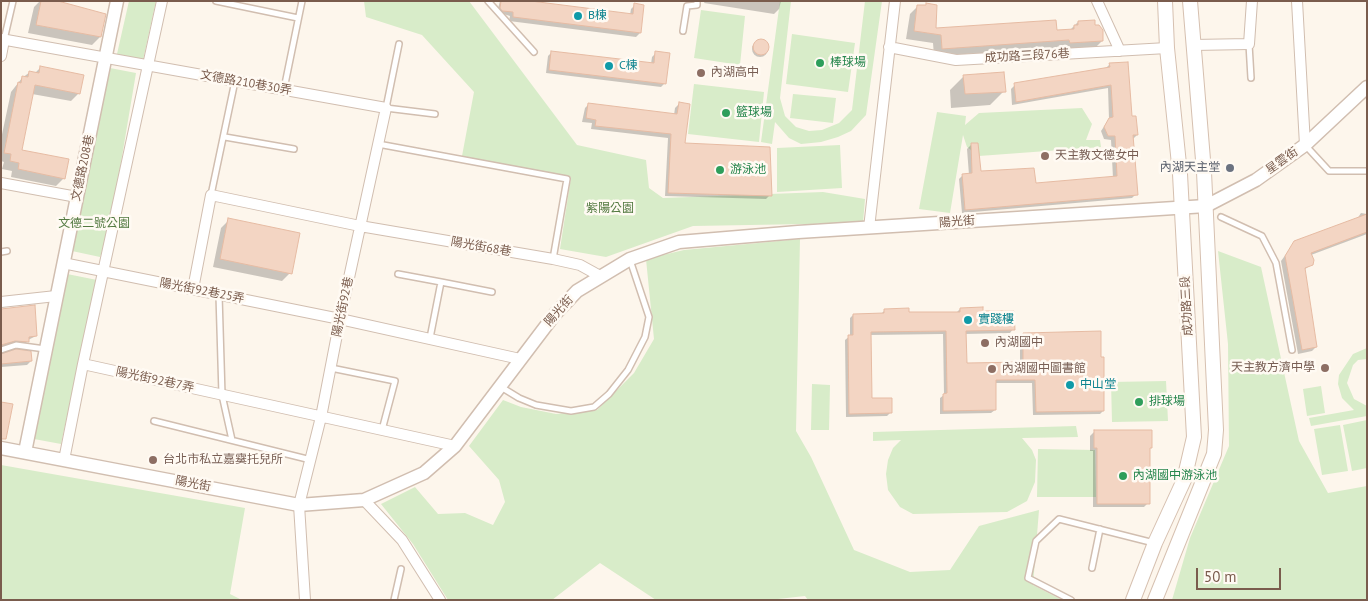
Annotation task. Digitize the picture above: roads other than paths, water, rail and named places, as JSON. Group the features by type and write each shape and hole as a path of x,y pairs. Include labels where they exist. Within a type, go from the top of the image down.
{"main road":[{"name":"成功路三段","path":"1133,600 1155,543 1184,480 1194,437 1182,208 1167,48 1165,1"},
{"name":"成功路三段","path":"1155,600 1214,454 1216,430 1206,206 1190,1"}],"street":[{"name":"文德路208巷","path":"25,452 117,1"},
{"path":"64,460 162,1"},
{"path":"869,228 895,1"},
{"path":"1097,1 1120,51"},
{"path":"1193,45 1249,44 1252,1"},
{"path":"1297,1 1305,145"},
{"path":"1,56 3,39"},
{"name":"文德路210巷30弄","path":"3,39 386,108"},
{"name":"成功路三段76巷","path":"889,47 956,60 1167,48"},
{"name":"星雲街","path":"1182,208 1206,206 1256,180 1305,145 1367,87"},
{"name":"陽光街92巷","path":"304,600 299,505 321,417 340,319 386,108"},
{"path":"1,183 77,197"},
{"path":"193,289 211,195"},
{"name":"陽光街68巷","path":"211,195 360,226 553,259 580,265 600,276"},
{"name":"陽光街","path":"1,448 299,505 364,500 424,473 455,446 555,314 578,291 630,259 679,242 1182,208"},
{"name":"陽光街92巷25弄","path":"63,263 340,319 520,359"},
{"path":"1,302 56,296"},
{"name":"陽光街92巷7弄","path":"83,364 455,446"},
{"path":"364,500 402,540 440,600"}],"lane":[{"path":"3,39 13,1"},
{"path":"216,1 245,4 298,18"},
{"path":"284,90 302,1"},
{"path":"488,1 534,52"},
{"path":"683,31 687,6 697,5 697,1"},
{"path":"399,44 386,108 435,114"},
{"path":"1249,44 1251,78"},
{"path":"211,195 225,137 235,81"},
{"path":"225,137 294,149"},
{"path":"378,144 567,179 553,259"},
{"path":"1305,145 1329,171 1367,171"},
{"path":"1221,217 1262,236 1276,263 1292,350"},
{"path":"501,387 519,398 536,405 571,411 594,408 609,394 628,370 645,337 648,316 644,296 630,259"},
{"path":"398,274 492,292"},
{"path":"430,338 441,282"},
{"path":"219,294 222,395 232,440"},
{"path":"1,350 16,345 46,349"},
{"path":"330,368 395,381 382,430"},
{"path":"154,422 311,460"},
{"path":"1071,600 1028,578 1036,541 1059,519 1155,543"},
{"path":"1092,568 1100,529"},
{"path":"394,600 402,569"}],"place":[{"name":"B棟","path":"578,16"},
{"name":"棒球場","path":"820,63"},
{"name":"C棟","path":"609,66"},
{"name":"內湖高中","path":"701,73"},
{"name":"籃球場","path":"726,113"},
{"name":"天主教文德女中","path":"1045,156"},
{"name":"內湖天主堂","path":"1230,168"},
{"name":"游泳池","path":"720,170"},
{"name":"實踐樓","path":"968,320"},
{"name":"內湖國中","path":"985,343"},
{"name":"天主教方濟中學","path":"1325,368"},
{"name":"內湖國中圖書館","path":"992,369"},
{"name":"中山堂","path":"1070,385"},
{"name":"排球場","path":"1139,402"},
{"name":"台北市私立嘉霙托兒所","path":"153,460"},
{"name":"內湖國中游泳池","path":"1123,476"}],"park label":[{"name":"紫陽公園","path":"610,209"},
{"name":"文德二號公園","path":"94,224"}]}
